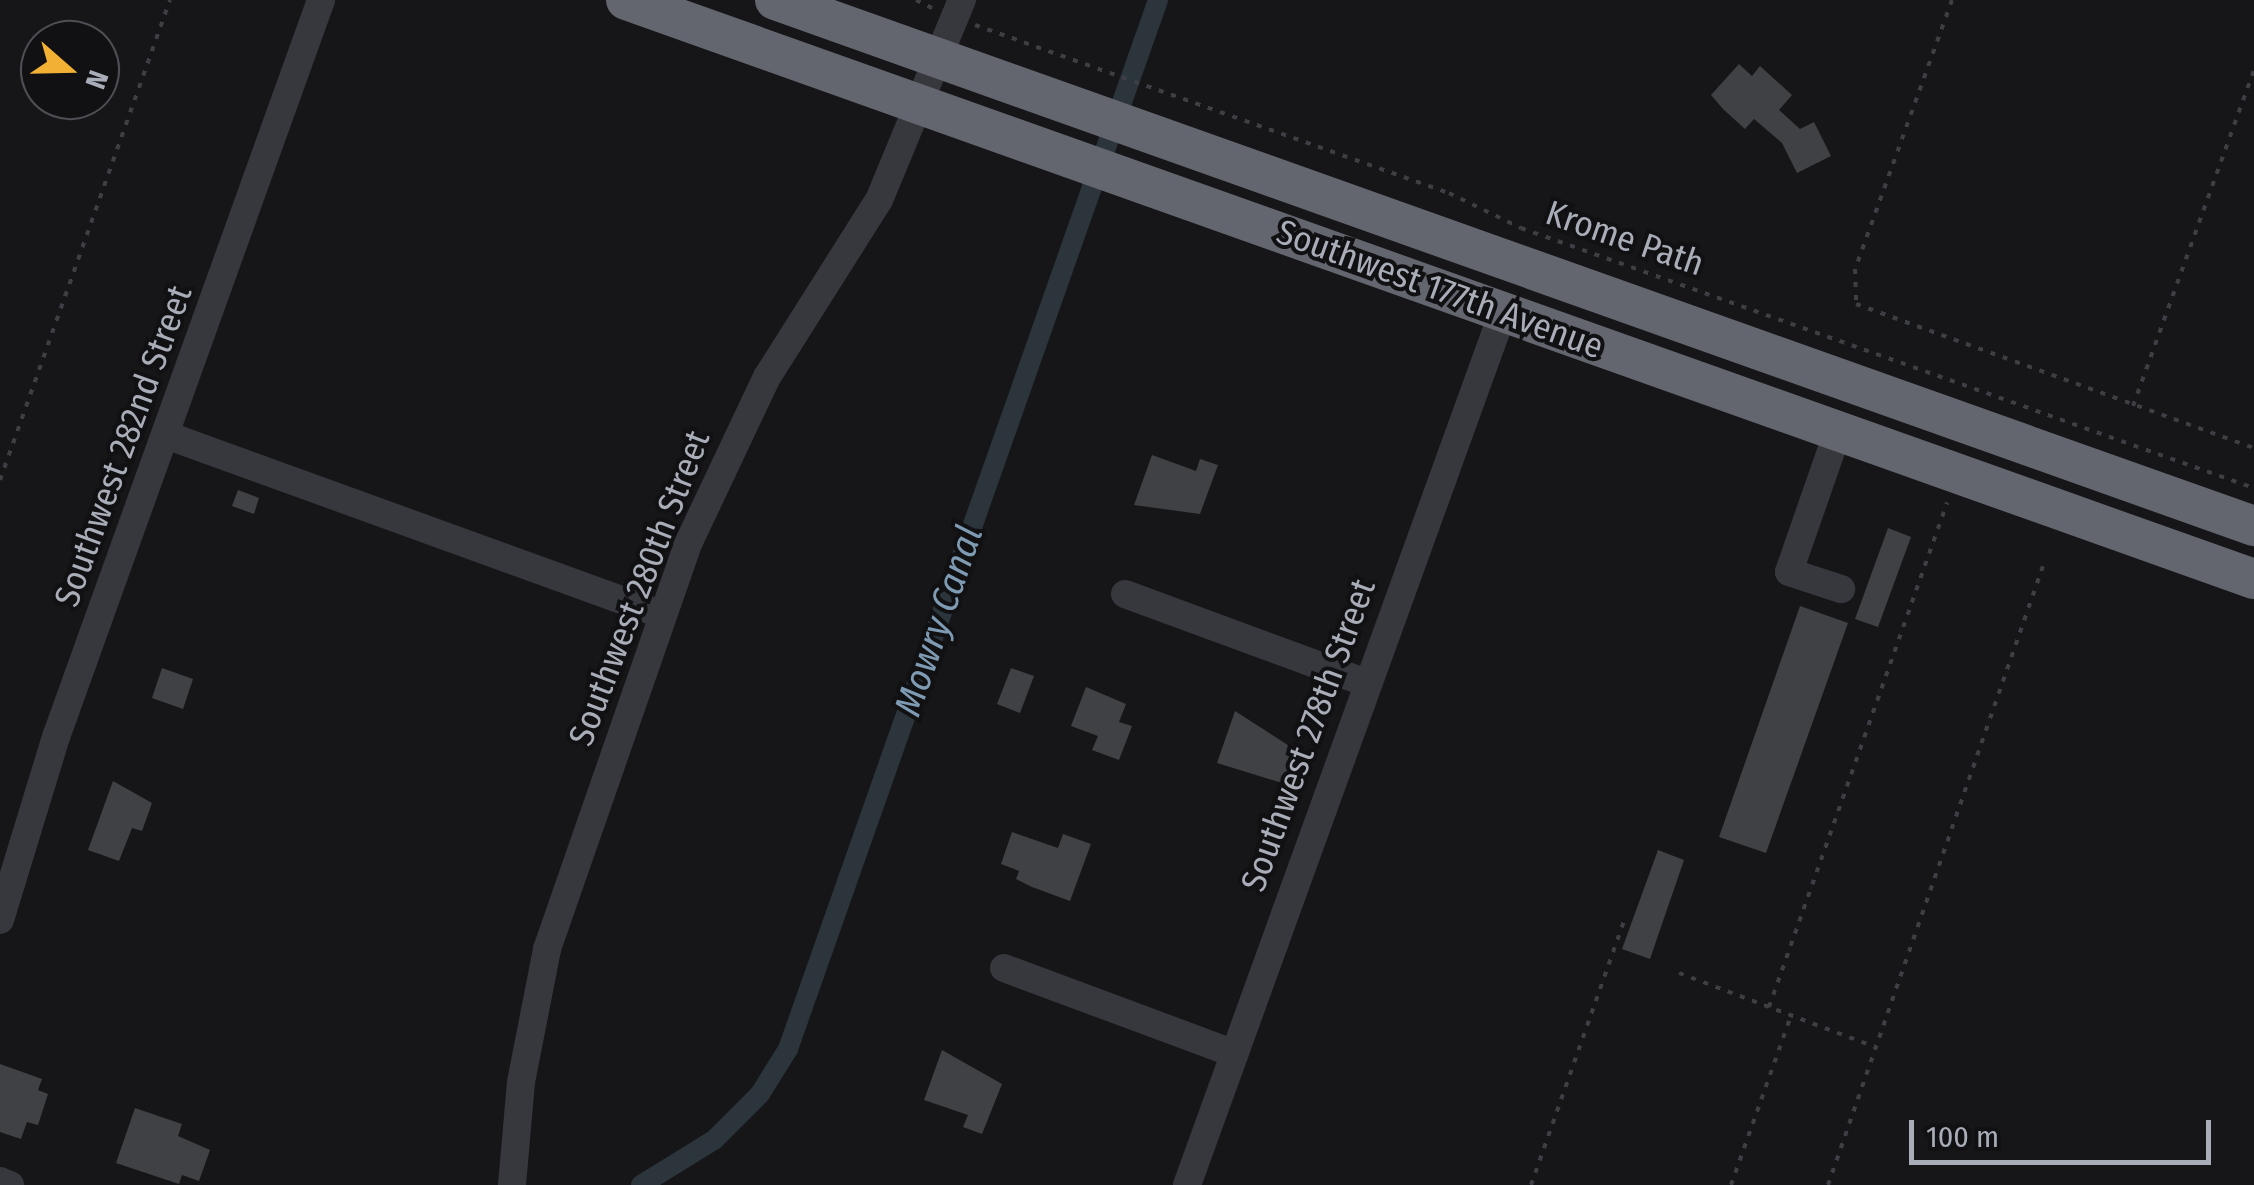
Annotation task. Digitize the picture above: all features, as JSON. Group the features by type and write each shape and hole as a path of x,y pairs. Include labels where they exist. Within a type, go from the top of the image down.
{"highway":[{"name":"Southwest 177th Avenue","path":"626,0 2254,579"},
{"name":"Southwest 177th Avenue","path":"775,0 2254,526"},
{"path":"1503,312 1602,295"},
{"path":"1957,474 1990,452 2066,459"}],"street":[{"name":"Southwest 282nd Street","path":"0,920 56,736 169,436 321,0"},
{"name":"Southwest 280th Street","path":"512,1185 520,1082 547,949 662,615 720,469 767,377 859,237 916,102 940,59 950,6"},
{"name":"Southwest 278th Street","path":"1187,1185 1364,682 1503,312"},
{"path":"1838,432 1789,572 1840,589"},
{"path":"169,436 662,615"},
{"path":"1125,594 1364,682"},
{"path":"1004,968 1235,1054"},
{"path":"0,1182 10,1185"}],"path":[{"path":"0,480 170,0"},
{"path":"916,0 950,6"},
{"path":"1952,0 1854,269 1856,304 2254,448"},
{"name":"Krome Path","path":"982,28 1460,197 1494,218 2254,488"},
{"path":"2134,406 2254,70"},
{"path":"1769,1007 1957,474"},
{"path":"1828,1185 2043,566"},
{"path":"1531,1185 1624,921"},
{"path":"1679,973 1876,1048"},
{"path":"1731,1185 1791,1016"}],"building":[{"path":"1739,64 1752,76 1760,66 1792,95 1779,110 1800,129 1814,122 1831,156 1797,173 1782,143 1754,119 1745,129 1723,109 1711,95"},
{"path":"1152,455 1196,471 1200,459 1218,465 1200,514 1134,505"},
{"path":"238,490 259,498 254,514 232,506"},
{"path":"1888,528 1911,537 1878,627 1855,619"},
{"path":"1800,606 1848,623 1766,853 1719,837"},
{"path":"162,668 193,679 183,709 152,698"},
{"path":"1011,668 1034,676 1020,713 997,704"},
{"path":"1086,687 1126,704 1119,722 1132,726 1119,760 1092,750 1098,736 1071,726"},
{"path":"1235,711 1294,749 1295,762 1282,783 1217,763"},
{"path":"113,781 152,803 142,831 132,828 119,861 88,850"},
{"path":"1012,832 1058,848 1063,834 1091,844 1070,901 1016,879 1019,871 1001,864"},
{"path":"1658,850 1684,860 1650,959 1622,949"},
{"path":"942,1050 1002,1084 982,1134 963,1127 968,1115 924,1100"},
{"path":"0,1064 42,1079 38,1090 48,1094 38,1125 27,1122 21,1139 0,1132"},
{"path":"135,1108 182,1124 178,1136 210,1150 199,1181 182,1175 179,1184 116,1163"}],"waterway":[{"name":"Mowry Canal","path":"641,1185 714,1140 760,1094 788,1049 1158,0"}]}
